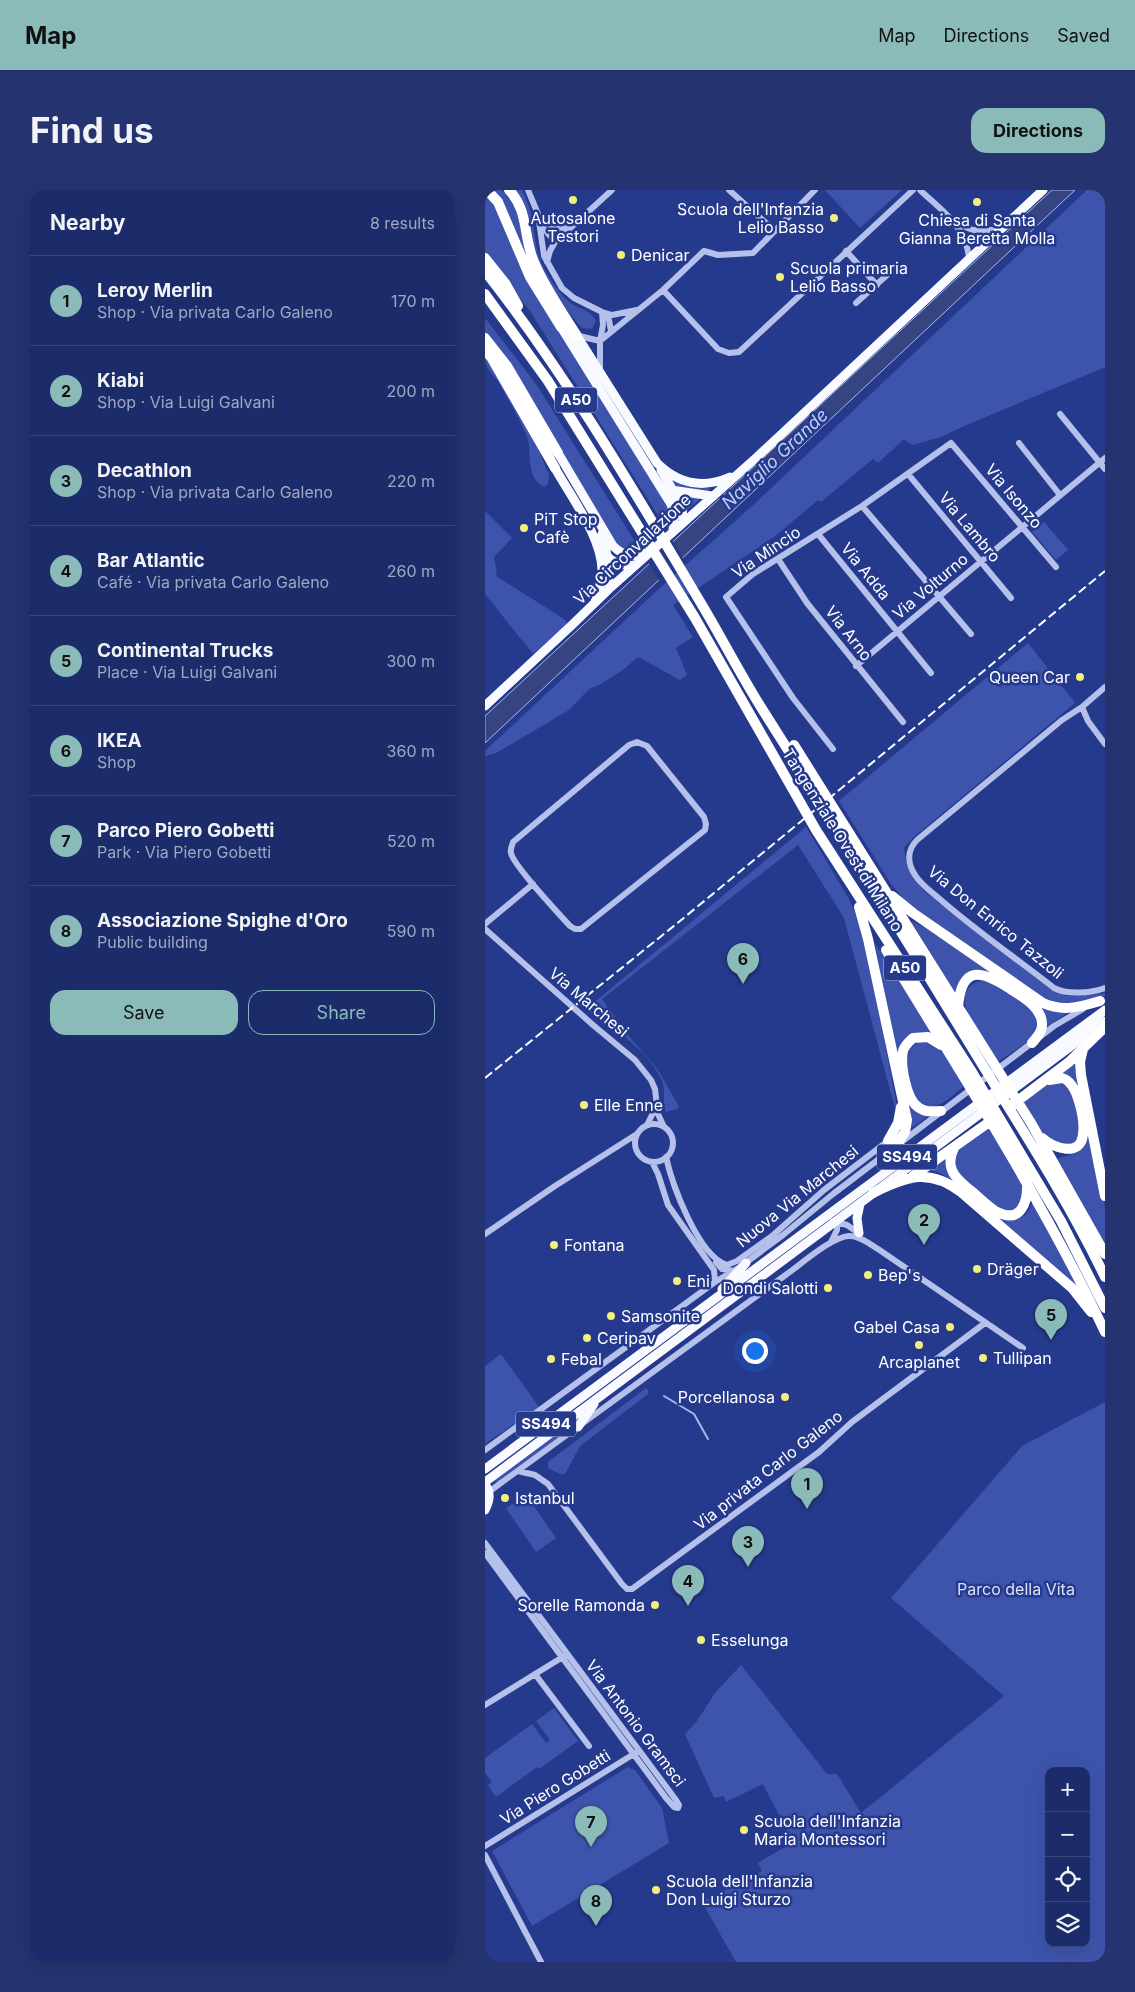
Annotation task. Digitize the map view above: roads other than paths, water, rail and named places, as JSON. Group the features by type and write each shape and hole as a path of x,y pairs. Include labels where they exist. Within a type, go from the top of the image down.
{"highway":[{"path":"487,190 498,202 533,282 561,327"},
{"path":"509,190 522,208 531,255 536,267 577,336"},
{"path":"485,258 505,283 548,356"},
{"name":"A50","path":"485,271 548,356"},
{"name":"A50","path":"485,294 548,381 649,548"},
{"path":"485,305 527,350"},
{"path":"485,338 507,366 558,453"},
{"path":"485,350 491,357 555,468"},
{"name":"Tangenziale Ovest di Milano","path":"548,356 587,416 705,609 763,711 786,734 986,1062 1025,1121 1105,1277"},
{"name":"Tangenziale Ovest di Milano","path":"649,548 695,618 816,830 968,1074"},
{"path":"858,852 881,884 958,1008 986,1062"},
{"path":"837,864 859,907 948,1052"},
{"path":"881,884 913,913 1043,1003 1058,1008 1103,1003"},
{"path":"859,907 868,939 907,1126 905,1132 891,1144"},
{"path":"958,1008 959,993 963,983 975,975 988,976 1021,997 1039,1012 1042,1029 1032,1043"},
{"path":"873,1193 912,1177 954,1148 1045,1081 1105,1027"},
{"path":"941,1111 924,1110 913,1102 908,1091 903,1068 903,1055 907,1044 913,1038 921,1036 934,1039 968,1074 1061,1221 1105,1308"},
{"path":"1083,1048 1080,1062 1081,1075 1105,1196"},
{"path":"1025,1121 1041,1137 1058,1148 1067,1149 1074,1147 1083,1137 1078,1097 1073,1085 1067,1079 1061,1077 1045,1081"},
{"path":"1025,1121 1105,1254"},
{"path":"1002,1130 1105,1332"},
{"path":"954,1148 951,1164 953,1172 972,1191 999,1213 1011,1215 1021,1210 1027,1199 1027,1182"},
{"path":"912,1177 928,1176 937,1178 961,1192 1072,1288 1089,1308 1105,1336"}],"main road":[{"path":"969,258 1043,190"},
{"name":"Via Circonvallazione","path":"485,706 635,565 649,548 673,531 737,474 969,258"},
{"path":"561,327 661,488 673,510 675,521 673,531"},
{"path":"577,336 674,491 682,506 683,521"},
{"path":"558,453 609,541 620,552 634,556 649,548"},
{"path":"657,463 673,476 690,483 711,483 737,474"},
{"path":"555,468 596,540 611,560 623,565 635,565"},
{"path":"661,488 712,496"},
{"path":"601,526 607,555 609,588"},
{"path":"595,602 602,573 596,540"},
{"name":"SS494","path":"485,1469 819,1222 1103,1003"},
{"name":"SS494","path":"487,1486 598,1398 1105,1021"},
{"path":"859,1233 857,1218 860,1203"},
{"path":"709,1304 745,1263"},
{"path":"578,1427 598,1398"},
{"path":"485,1510 488,1503 487,1486"}],"street":[{"path":"527,190 538,214 542,249 547,263 558,282 568,294 602,312 612,315 640,309"},
{"path":"547,263 552,246 612,190"},
{"path":"729,190 775,231"},
{"path":"600,341 663,290 704,251 717,255 753,253 815,190"},
{"path":"663,290 718,349 723,352 734,353 744,348 913,190"},
{"path":"920,190 953,221 965,238 969,258"},
{"path":"538,214 546,224 555,230 571,228"},
{"path":"953,221 973,230 999,230"},
{"path":"540,222 544,231 549,236 561,237"},
{"path":"846,251 877,285"},
{"path":"856,303 897,266"},
{"path":"602,312 609,320 611,331"},
{"path":"602,312 600,371 606,402"},
{"path":"561,327 577,336 600,341"},
{"path":"1060,414 1102,460 1105,469"},
{"name":"Via Mincio","path":"833,749 793,698 726,597 753,574 862,506 951,443"},
{"name":"Via Isonzo","path":"951,443 1056,566"},
{"path":"1019,443 1060,495"},
{"name":"Via Volturno","path":"856,666 1102,460"},
{"name":"Via Lambro","path":"908,474 1011,598"},
{"path":"862,506 971,634"},
{"name":"Via Adda","path":"818,534 931,672"},
{"name":"Via Arno","path":"778,559 807,603 903,722"},
{"path":"1105,686 1082,707 1088,721 1105,744"},
{"name":"Via Don Enrico Tazzoli","path":"1082,707 1062,720 917,840 911,847 909,856 911,868 921,882 1054,988 1065,992 1103,989"},
{"path":"637,742 647,746 703,817 706,824 705,830 581,929 575,929 570,926 533,884 511,855 513,842 629,745 637,742"},
{"path":"485,924 533,884"},
{"name":"Via Marchesi","path":"485,929 557,994 623,1048 645,1071 655,1089 656,1107 664,1127"},
{"path":"488,1448 715,1282 745,1263 891,1144 941,1111 1067,1018 1103,1003"},
{"path":"485,1234 637,1134 647,1125 656,1107"},
{"path":"637,1134 636,1148 642,1157 652,1162 657,1162 666,1157 672,1150 673,1141 670,1133 659,1124 647,1125"},
{"name":"Nuova Via Marchesi","path":"715,1258 727,1265 737,1261 779,1230 824,1190 891,1144"},
{"path":"617,1147 626,1145 636,1148"},
{"path":"666,1157 669,1172 684,1212 694,1230 722,1269 734,1271"},
{"path":"652,1162 658,1174 668,1206 713,1270 715,1282"},
{"path":"819,1222 837,1222 847,1225 859,1233 865,1241"},
{"path":"830,1244 836,1233 837,1222"},
{"path":"487,1486 515,1473 837,1239 850,1236 865,1241 1023,1348"},
{"name":"Via privata Carlo Galeno","path":"515,1473 535,1475 548,1484 622,1584 630,1590 641,1584 825,1447 852,1422 985,1323"},
{"name":"Via Antonio Gramsci","path":"485,1543 564,1655"},
{"name":"Via Antonio Gramsci","path":"485,1553 564,1655 636,1752 673,1806 678,1808 679,1805 676,1800 636,1752"},
{"path":"485,1705 564,1655"},
{"path":"535,1674 589,1746"},
{"name":"Via Piero Gobetti","path":"485,1846 636,1752"},
{"path":"485,1854 541,1962"}],"water":[{"name":"Naviglio Grande","path":"1052,190 1075,190 485,743 485,716"}],"waterway":[{"path":"664,1396 694,1414 708,1439"}],"railway":[{"path":"485,1078 680,921 1105,571"}],"place":[{"name":"Autosalone Testori","path":"573,200"},
{"name":"Chiesa di Santa Gianna Beretta Molla","path":"977,202"},
{"name":"Scuola dell'Infanzia Lelio Basso","path":"834,218"},
{"name":"Denicar","path":"621,255"},
{"name":"Scuola primaria Lelio Basso","path":"780,277"},
{"name":"PiT Stop Cafè","path":"524,528"},
{"name":"Queen Car","path":"1080,677"},
{"name":"IKEA","path":"743,984"},
{"name":"Elle Enne","path":"584,1105"},
{"name":"Fontana","path":"554,1245"},
{"name":"Kiabi","path":"924,1245"},
{"name":"Dräger","path":"977,1269"},
{"name":"Bep's","path":"868,1275"},
{"name":"Eni","path":"677,1281"},
{"name":"Dondi Salotti","path":"828,1288"},
{"name":"Samsonite","path":"611,1316"},
{"name":"Gabel Casa","path":"950,1327"},
{"name":"Ceripav","path":"587,1338"},
{"name":"Continental Trucks","path":"1051,1340"},
{"name":"Arcaplanet","path":"919,1345"},
{"name":"Tullipan","path":"983,1358"},
{"name":"Febal","path":"551,1359"},
{"name":"Porcellanosa","path":"785,1397"},
{"name":"Istanbul","path":"505,1498"},
{"name":"Leroy Merlin","path":"807,1509"},
{"name":"Decathlon","path":"748,1567"},
{"name":"Sorelle Ramonda","path":"655,1605"},
{"name":"Bar Atlantic","path":"688,1606"},
{"name":"Esselunga","path":"701,1640"},
{"name":"Scuola dell'Infanzia Maria Montessori","path":"744,1830"},
{"name":"Parco Piero Gobetti","path":"591,1847"},
{"name":"Scuola dell'Infanzia Don Luigi Sturzo","path":"656,1890"},
{"name":"Associazione Spighe d'Oro","path":"596,1926"}],"park label":[{"name":"Parco della Vita","path":"1016,1589"}]}
